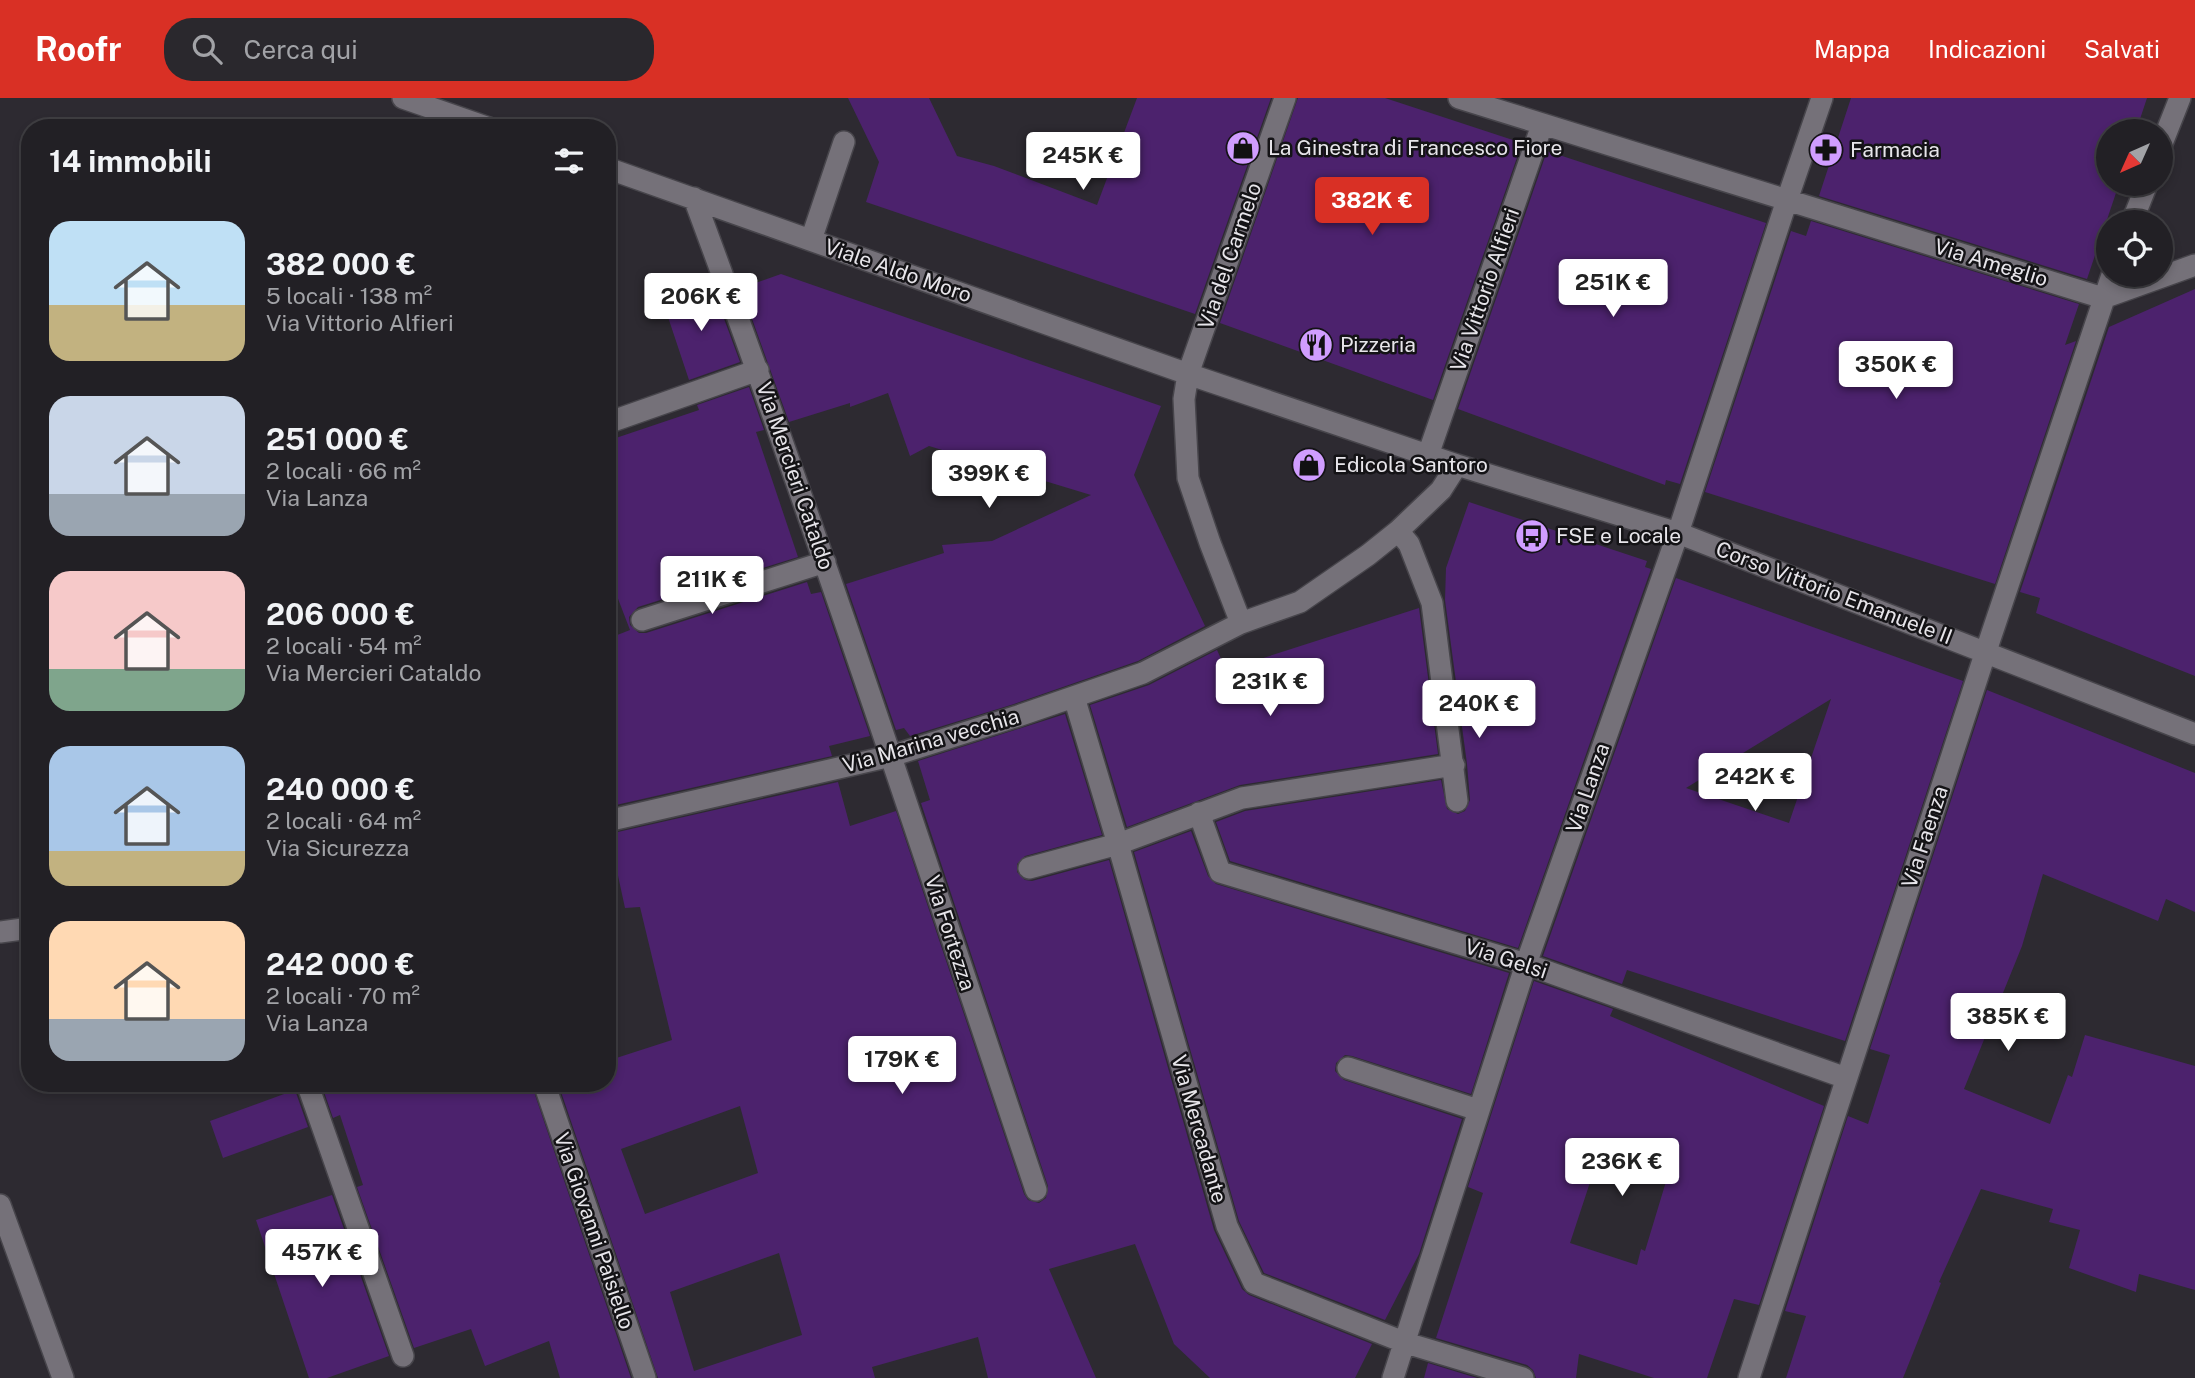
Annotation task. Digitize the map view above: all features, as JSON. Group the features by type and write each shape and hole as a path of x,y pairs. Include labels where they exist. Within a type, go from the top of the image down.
{"street":[{"path":"403,98 463,119"},
{"name":"Via del Carmelo","path":"1241,624 1188,478 1184,400 1188,373 1285,98"},
{"name":"Via Ameglio","path":"1459,98 2103,298"},
{"name":"Via Lanza","path":"1393,1378 1525,964 1678,533 1822,98"},
{"path":"2172,119 2180,98"},
{"name":"Via Vittorio Alfieri","path":"1427,454 1542,125"},
{"path":"811,240 844,142"},
{"name":"Viale Aldo Moro","path":"616,171 1188,373"},
{"name":"Via Mercieri Cataldo","path":"694,198 758,370 891,756"},
{"path":"2103,298 2195,265"},
{"name":"Via Faenza","path":"1749,1378 2107,287"},
{"path":"616,420 758,370"},
{"name":"Corso Vittorio Emanuele II","path":"1188,373 1457,465 1678,533 2195,734"},
{"name":"Via Marina vecchia","path":"616,819 891,756 1143,673 1241,624 1300,602 1398,531 1441,490 1457,465"},
{"path":"1398,531 1409,544 1432,603 1457,801"},
{"path":"642,620 825,562"},
{"name":"Via Mercadante","path":"1074,697 1227,1226 1254,1283 1406,1343 1523,1378"},
{"name":"Via Fortezza","path":"891,756 1036,1189"},
{"path":"1028,867 1118,844 1242,798 1454,765"},
{"name":"Via Gelsi","path":"1199,813 1220,872 1525,964 1846,1078"},
{"path":"0,932 21,929"},
{"path":"1348,1068 1478,1110"},
{"path":"310,1092 403,1356"},
{"name":"Via Giovanni Paisiello","path":"547,1092 645,1378"},
{"path":"0,1205 62,1378"}],"building":[{"path":"848,98 929,98 957,156 994,166 1097,205 1137,98 1271,98 1195,314 866,202 879,162"},
{"path":"1298,98 1385,98 1522,143 1433,400 1220,323"},
{"path":"1851,98 2147,98 2140,119 2096,119 2096,196 2115,196 2110,210 2096,210 2096,252 2087,279 1819,196"},
{"path":"1547,151 1766,223 1680,484 1666,480 1665,485 1458,409"},
{"path":"1811,221 2079,304 2065,345 2076,341 1995,584 1705,492 1791,231 1806,236"},
{"path":"781,274 1161,406 1134,475 1205,626 1138,661 1014,704 910,736 904,728 896,730 846,584 944,553 942,545 992,541 1091,495 929,446 910,456 888,393 850,407 850,403 789,422 741,288"},
{"path":"706,287 711,299 716,297 740,362 689,380 663,302"},
{"path":"2195,289 2195,676 2036,613 2040,598 2020,592 2109,327"},
{"path":"749,387 764,430 756,432 798,557 638,607 629,617 630,625 639,633 646,633 807,582 811,594 821,592 870,736 829,746 832,756 616,805 616,635 630,630 616,593 616,438 699,410 697,405"},
{"path":"1469,502 1647,561 1645,567 1651,569 1518,948 1230,861 1216,822 1245,811 1441,780 1447,809 1458,814 1465,811 1470,800 1467,764 1445,600 1446,568"},
{"path":"1676,578 1963,681 1845,1041 1627,970 1622,984 1543,956","holes":["1831,699 1789,823 1686,788"]},
{"path":"1419,608 1438,754 1240,785 1127,827 1090,705 1149,685 1217,650 1226,670"},
{"path":"1987,690 2195,773 2195,912 2166,899 2158,921 2043,874 2022,946 1964,1089 2050,1124 2068,1075 2072,1077 2085,1035 2195,1066 2195,1290 2139,1274 2136,1292 2069,1268 2080,1230 2049,1222 2053,1209 1981,1189 1939,1282 1941,1283 1903,1378 1786,1378 1806,1316 1785,1311 1848,1116 1868,1124 1890,1055 1870,1049"},
{"path":"1065,714 1102,835 1025,856 1017,864 1017,872 1025,880 1032,881 1109,860 1214,1230 1242,1289 1249,1295 1372,1344 1355,1378 1210,1378 1174,1344 1135,1244 1049,1269 1096,1378 988,1378 978,1337 872,1367 875,1378 658,1378 561,1092 616,1092 616,1058 672,1040 640,907 625,908 616,866 616,832 838,782 850,826 896,811 1024,1194 1028,1200 1039,1203 1046,1198 1048,1186 921,803 930,800 918,761","holes":["740,1106 758,1173 645,1214 621,1149","779,1253 802,1335 694,1371 670,1292"]},
{"path":"1191,831 1208,876 1216,884 1509,973 1471,1094 1352,1056 1345,1055 1336,1063 1335,1071 1344,1080 1462,1119 1419,1254 1385,1320 1264,1273 1239,1221 1134,852"},
{"path":"1534,981 1613,1009 1610,1016 1824,1106 1759,1305 1734,1299 1707,1378 1654,1378 1579,1354 1576,1378 1536,1378 1527,1365 1436,1338 1483,1193 1468,1187","holes":["1603,1143 1671,1165 1645,1251 1641,1249 1637,1265 1570,1243"]},
{"path":"296,1092 308,1127 223,1158 210,1121"},
{"path":"324,1092 534,1092 631,1378 560,1378 549,1341 485,1366 471,1329 414,1348 357,1187 363,1185 340,1115 333,1118"},
{"path":"332,1195 389,1356 327,1378 309,1378 256,1220"},
{"path":"1428,1363 1477,1378 1424,1378"}],"place":[{"name":"La Ginestra di Francesco Fiore","path":"1243,148"},
{"name":"Farmacia","path":"1826,150"},
{"name":"Pizzeria","path":"1316,345"},
{"name":"Edicola Santoro","path":"1309,465"},
{"name":"FSE e Locale","path":"1532,536"}]}
